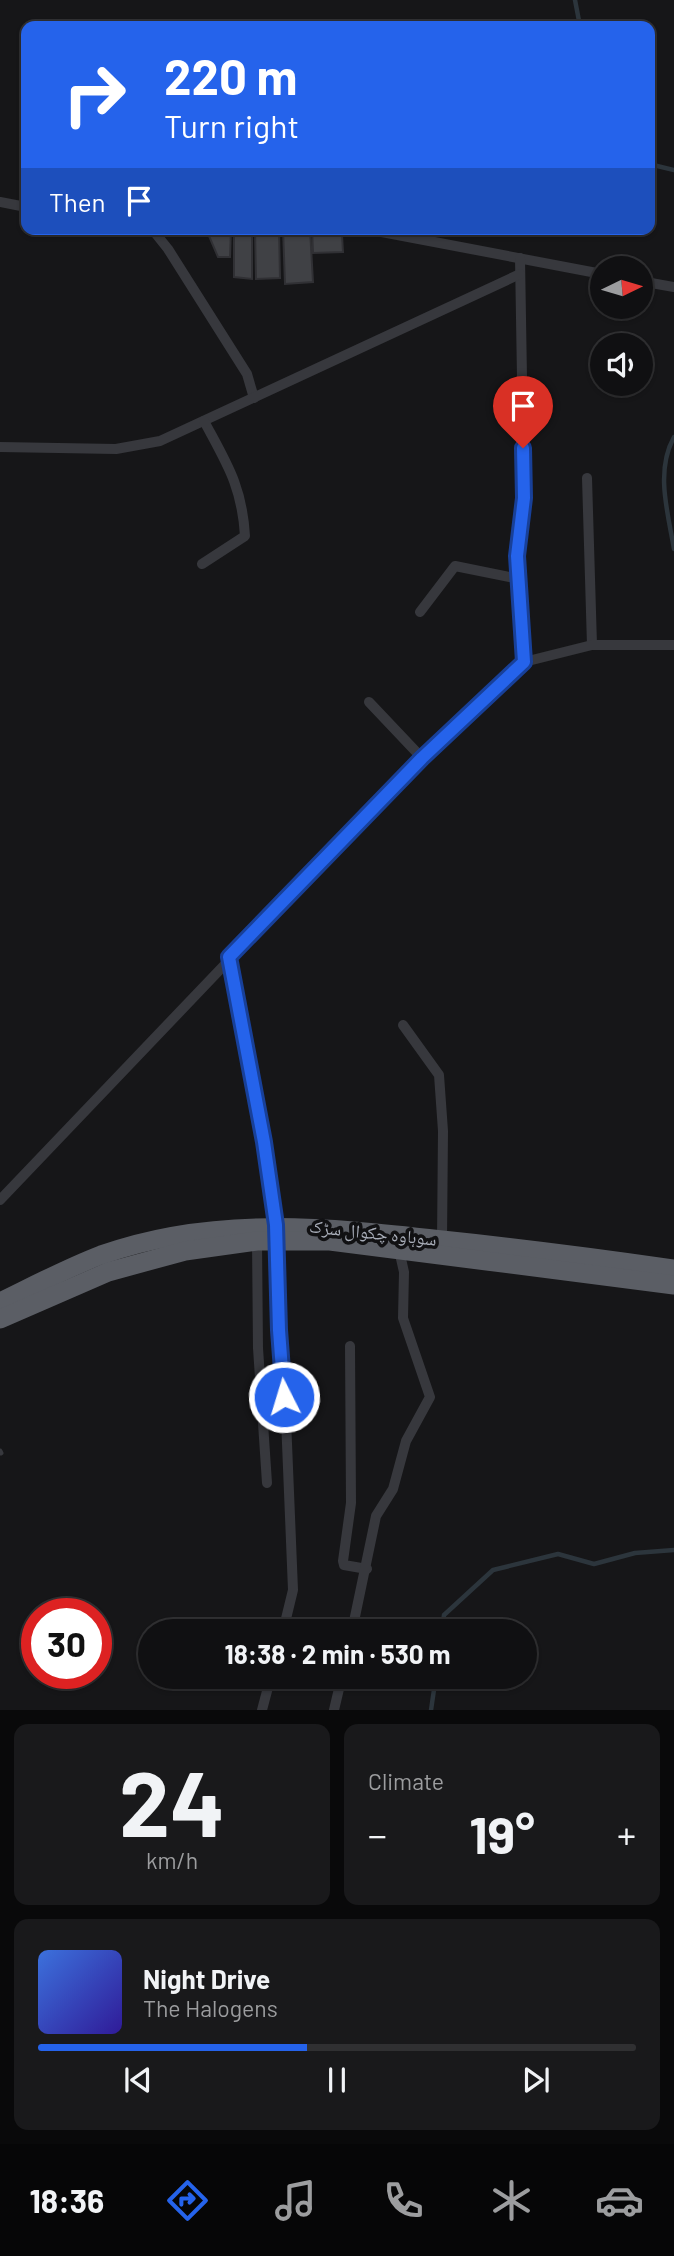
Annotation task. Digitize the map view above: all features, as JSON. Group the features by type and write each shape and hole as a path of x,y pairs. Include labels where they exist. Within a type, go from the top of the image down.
{"highway":[{"name":"سوہاوہ چکوال سڑک","path":"0,1301 102,1255 181,1236 277,1233 325,1227 674,1269"},
{"path":"0,1319 108,1272 185,1251 257,1241 277,1233 674,1285"}],"street":[{"path":"0,202 21,205"},
{"path":"157,235 169,249 247,374 254,398"},
{"path":"398,235 590,272"},
{"path":"520,258 524,498 517,556 524,662"},
{"path":"0,447 116,449 160,441 520,274"},
{"path":"653,283 674,287"},
{"path":"202,564 245,536 243,503 232,473 204,421"},
{"path":"587,478 592,645"},
{"path":"420,612 455,566 519,579"},
{"path":"0,1200 229,957 422,758 524,662 592,645 674,645"},
{"path":"369,702 422,758"},
{"path":"229,957 264,1142 277,1233 279,1330 286,1419 293,1590 286,1619"},
{"path":"403,1025 439,1075 443,1131 442,1240"},
{"path":"257,1241 258,1348 267,1483"},
{"path":"355,1619 376,1516 393,1489 406,1441 429,1397 403,1318 404,1272 400,1250"},
{"path":"349,1346 351,1503 343,1561 344,1565 367,1569"},
{"path":"262,1710 267,1689"},
{"path":"334,1710 339,1689"}],"building":[{"path":"209,235 231,235 230,257 218,257"},
{"path":"234,235 252,235 252,279 234,277"},
{"path":"255,235 279,235 280,278 256,279"},
{"path":"283,235 310,235 313,282 285,284"},
{"path":"312,235 342,235 343,252 313,253"}],"waterway":[{"path":"575,0 579,21"},
{"path":"655,165 674,170"},
{"path":"674,437 668,450 664,478 674,549"},
{"path":"444,1619 444,1615 493,1570 558,1554 594,1564 635,1553 674,1550"},
{"path":"431,1710 434,1689"}],"route":[{"path":"284,1397 279,1330 278,1241 264,1142 229,957 422,758 524,662 517,556 524,498 523,448"}]}
